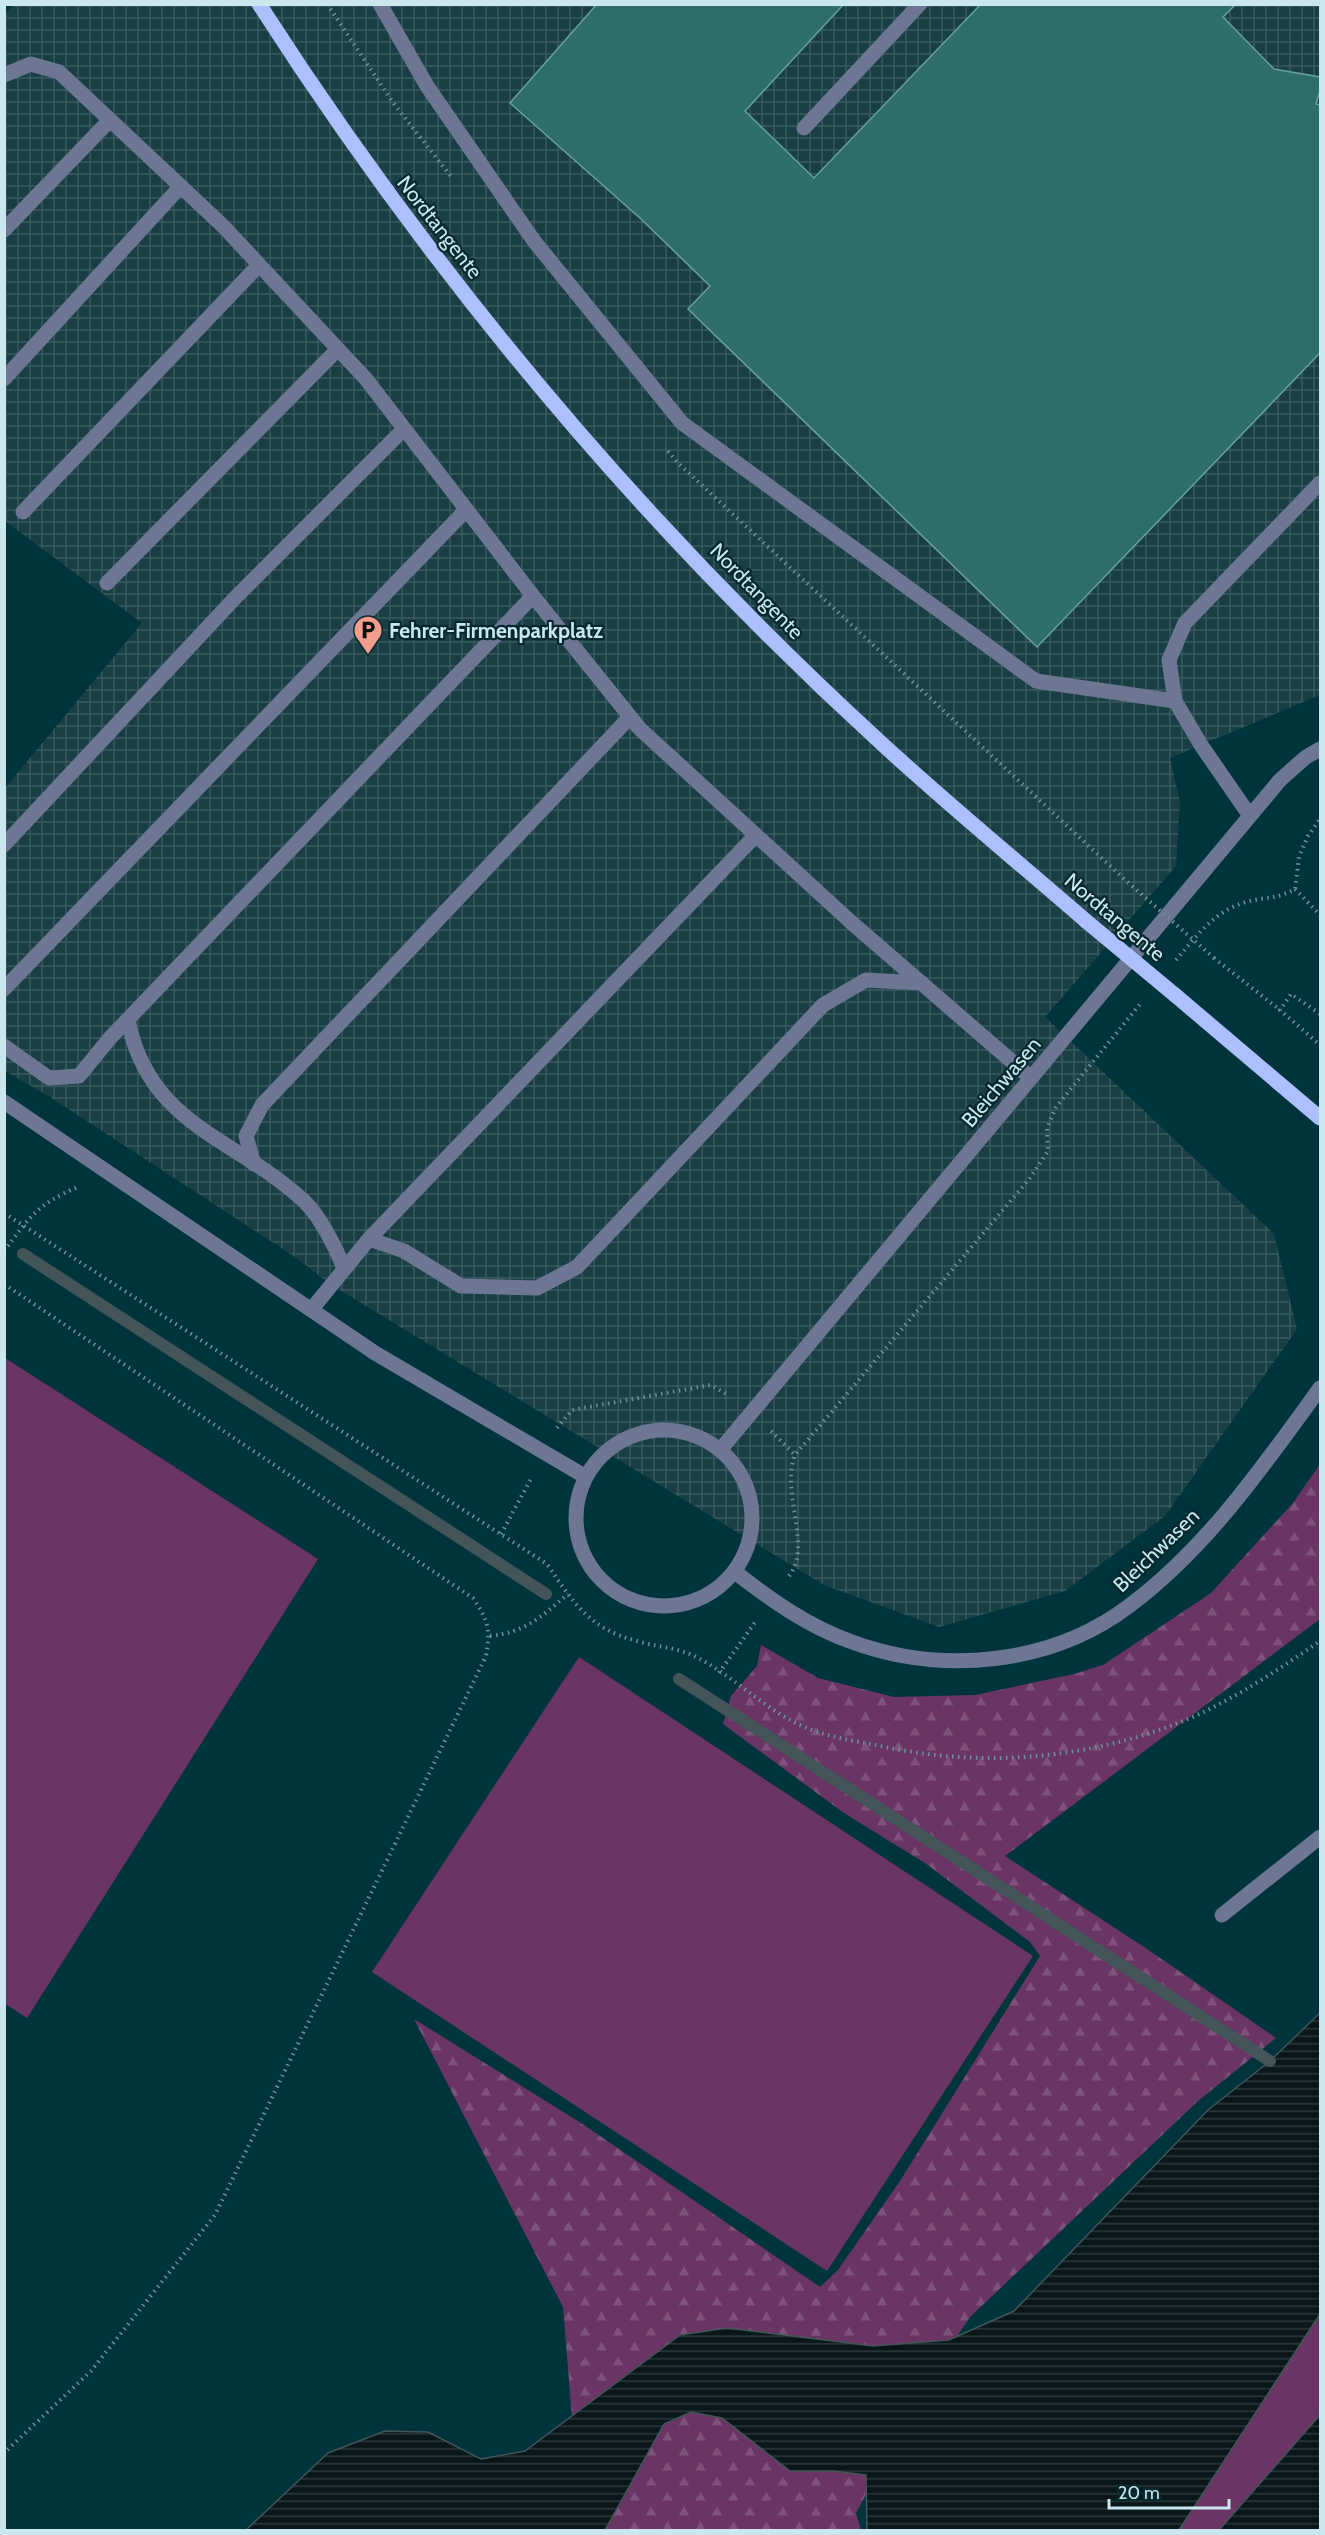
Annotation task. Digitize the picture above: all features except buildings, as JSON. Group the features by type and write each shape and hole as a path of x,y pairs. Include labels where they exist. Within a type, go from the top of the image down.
{"main road":[{"name":"Nordtangente","path":"259,4 322,102 402,214 516,359 624,483 755,621 879,741 1086,921 1320,1118"}],"street":[{"path":"380,4 427,86 534,241 682,423 1036,681 1175,701"},
{"path":"804,128 920,4"},
{"path":"4,75 31,64 59,72 181,186 259,265 366,380 533,596 640,729 1030,1078"},
{"path":"4,230 110,120"},
{"path":"4,379 181,186"},
{"path":"22,512 259,265"},
{"path":"107,583 338,349"},
{"path":"4,845 236,598 404,429"},
{"path":"1250,816 1201,745 1175,701 1169,660 1185,623 1320,483"},
{"path":"4,989 466,510"},
{"path":"4,1046 49,1078 79,1076 128,1020 533,596"},
{"path":"254,1164 246,1136 262,1105 630,717"},
{"name":"Bleichwasen","path":"721,1449 1280,780 1306,757 1320,749"},
{"path":"311,1310 369,1239 756,835"},
{"path":"369,1239 404,1251 461,1286 537,1288 578,1267 823,1005 866,980 922,983"},
{"path":"128,1020 132,1042 155,1087 179,1113 306,1202 335,1247 344,1268"},
{"path":"4,1102 375,1353 544,1455 586,1477"},
{"name":"Bleichwasen","path":"735,1572 809,1623 852,1643 945,1662 979,1661 1052,1647 1089,1630 1128,1607 1175,1567 1243,1491 1320,1388"},
{"path":"668,1430 693,1434 721,1449 737,1468 749,1492 753,1518 748,1548 735,1572 710,1594 684,1605 658,1607 628,1599 614,1590 590,1566 579,1541 576,1507 586,1477 597,1460 617,1443 642,1432 668,1430"},
{"path":"1222,1915 1320,1837"}],"path":[{"path":"1295,889 1299,857 1308,836 1320,819"},
{"path":"1123,878 1214,958 1320,1045"},
{"path":"1295,889 1320,915"},
{"path":"1169,969 1207,923 1230,908 1248,901 1279,898 1295,889"},
{"path":"1280,1010 1291,994 1320,1014"},
{"path":"795,1455 1030,1178 1048,1151 1047,1128 1056,1107 1147,996"},
{"path":"4,1251 33,1212 54,1197 109,1173"},
{"path":"4,1213 547,1564 583,1614 608,1630 636,1641 670,1647 695,1656 793,1722 825,1734 914,1754 973,1759 1041,1756 1101,1748 1196,1715 1251,1686 1320,1641"},
{"path":"4,1284 473,1598 486,1617 490,1636 486,1656 215,2215 91,2371 4,2453"},
{"path":"501,1534 561,1421 572,1410 711,1385 720,1389 750,1414"},
{"path":"490,1636 512,1633 538,1620 568,1594"}],"shaded area":[{"path":"14,5 1320,5 1320,695 1170,758 1180,802 1176,866 1045,1017 1274,1234 1297,1329 1165,1516 1065,1591 939,1627 824,1585 330,1284 295,1257 50,1097 5,1071 5,788 142,623 5,521 4,14"},
{"path":"1320,2013 1320,2314 1179,2530 867,2530 866,2475 833,2471 790,2471 722,2418 691,2412 664,2424 605,2530 246,2530 328,2453 385,2431 428,2432 481,2459 525,2451 680,2335 727,2328 873,2346 949,2340 1014,2311 1208,2110 1270,2061"},
{"path":"1320,2415 1320,2530 1219,2530"}],"green space":[{"path":"5,1358 318,1559 27,2018 4,2003"},
{"path":"1320,1464 1320,1619 1005,1856 1150,1951 1276,2038 1198,2101 970,2317 922,2389 856,2513 861,2530 581,2530 563,2307 414,2019 584,2125 820,2287 838,2270 900,2181 1040,1956 1030,1942 925,1863 844,1813 723,1724 731,1696 757,1666 761,1645 818,1678 894,1697 975,1695 1074,1674 1103,1665 1211,1593 1293,1503"},
{"path":"579,1657 1033,1956 827,2271 372,1972"},
{"path":"1320,2314 1320,2415 1219,2530 1179,2530"}],"waterway":[{"path":"23,1254 546,1594"},
{"path":"679,1679 1270,2061"}],"place":[{"name":"Fehrer-Firmenparkplatz","path":"368,656"}]}
